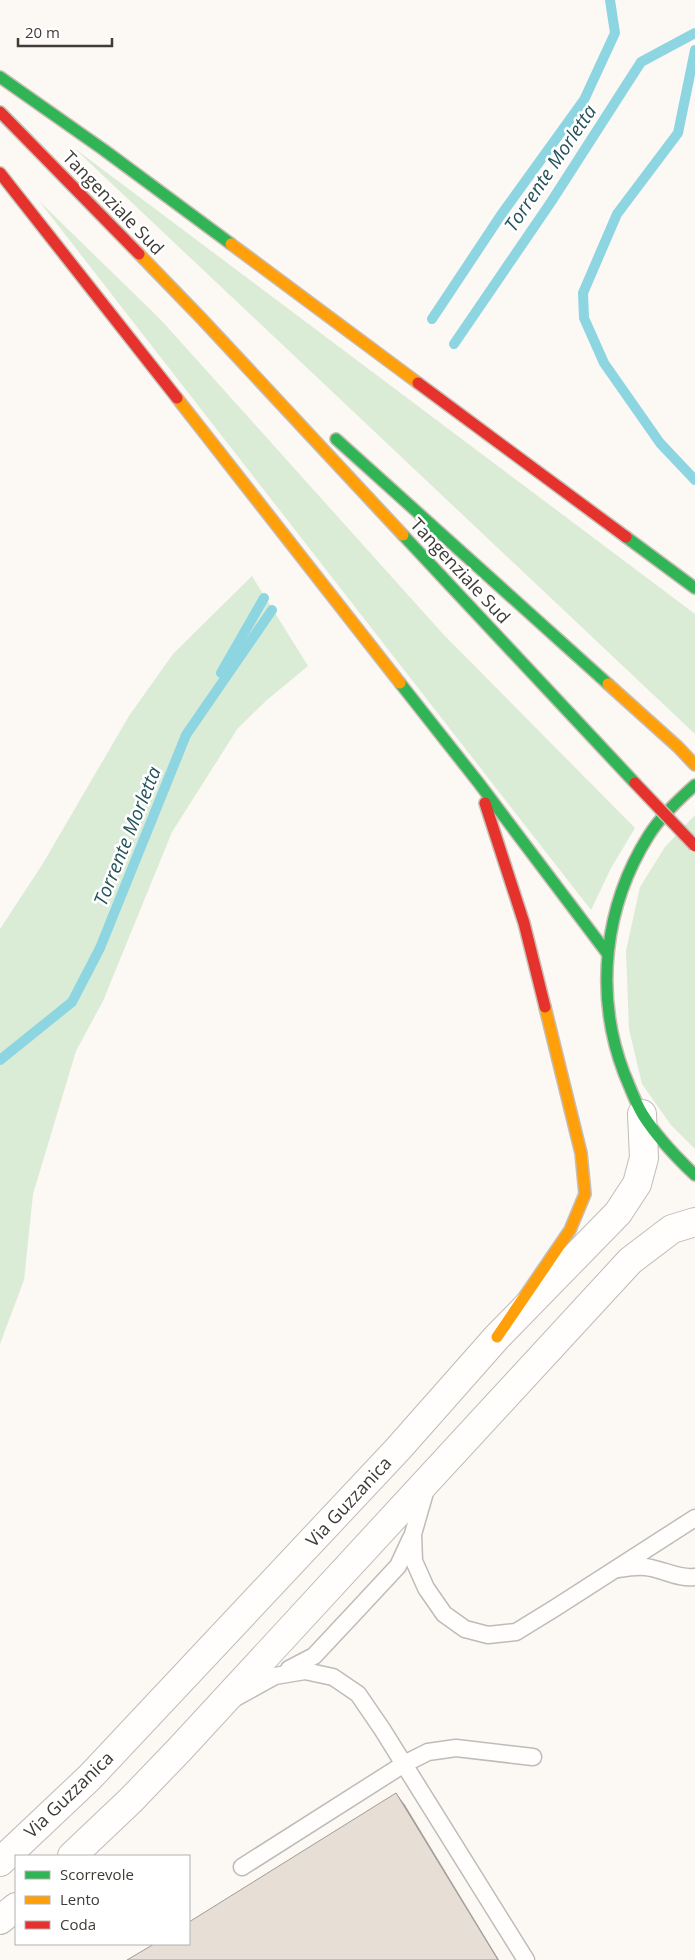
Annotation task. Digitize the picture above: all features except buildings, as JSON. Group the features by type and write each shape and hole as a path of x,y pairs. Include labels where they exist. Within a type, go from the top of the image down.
{"main road":[{"path":"0,77 104,150 695,588"},
{"name":"Tangenziale Sud","path":"0,112 201,318 695,846"},
{"path":"0,173 478,782 607,953"},
{"name":"Tangenziale Sud","path":"201,318 303,410"},
{"name":"Tangenziale Sud","path":"326,430 678,747 695,765"},
{"path":"478,782 524,922 581,1153 585,1194 570,1230 497,1337"},
{"path":"695,785 676,803 649,836 629,872 614,912 607,953 607,1009 619,1064 642,1114 674,1156 695,1175"}],"street":[{"name":"Via Guzzanica","path":"0,1862 90,1777 398,1449 497,1337 618,1213 637,1184 644,1158 642,1114"},
{"path":"73,1855 131,1800 180,1749 630,1260 672,1229 695,1222"},
{"path":"0,1920 15,1908"}],"lane":[{"path":"180,1749 240,1695 314,1656 398,1566 413,1534 420,1506 431,1477"},
{"path":"413,1534 414,1561 426,1588 444,1614 465,1629 488,1636 516,1632 695,1518"},
{"path":"612,1571 631,1567 650,1567 688,1578 695,1577"},
{"path":"275,1676 305,1671 333,1677 358,1694 404,1764 526,1960"},
{"path":"242,1867 404,1764 428,1752 456,1748 533,1757"}],"green space":[{"path":"74,148 695,614 695,734"},
{"path":"39,201 161,320 443,634 635,828 611,868 591,910"},
{"path":"252,576 308,666 268,699 238,728 172,832 103,1001 76,1051 33,1194 24,1280 0,1344 0,929 42,865 129,716 173,654"},
{"path":"695,815 695,1149 671,1125 642,1084 629,1029 626,951 640,887 665,847"}],"waterway":[{"path":"432,319 501,215 584,100 615,33 610,0"},
{"name":"Torrente Morletta","path":"454,344 551,202 641,62 695,33"},
{"path":"695,50 678,133 617,214 583,293 584,318 604,363 660,443 695,480"},
{"path":"221,673 264,598"},
{"name":"Torrente Morletta","path":"0,1060 72,1002 100,948 186,735 272,610"}],"traffic: fast":[{"path":"0,77 104,150 231,244"},
{"path":"336,439 608,684"},
{"path":"403,535 635,783"},
{"path":"626,537 695,588"},
{"path":"400,683 478,782 607,953"},
{"path":"695,785 659,821 634,862 622,891 613,921 608,951 607,982 609,1012 615,1043 635,1100 654,1131 695,1175"}],"traffic: slow":[{"path":"231,244 418,383"},
{"path":"139,254 403,535"},
{"path":"177,398 400,683"},
{"path":"608,684 678,747 695,765"},
{"path":"497,1337 570,1230 585,1194 581,1153 545,1007"}],"traffic: jam":[{"path":"0,112 139,254"},
{"path":"0,173 177,398"},
{"path":"418,383 626,537"},
{"path":"635,783 695,846"},
{"path":"485,803 524,923 545,1007"}]}
